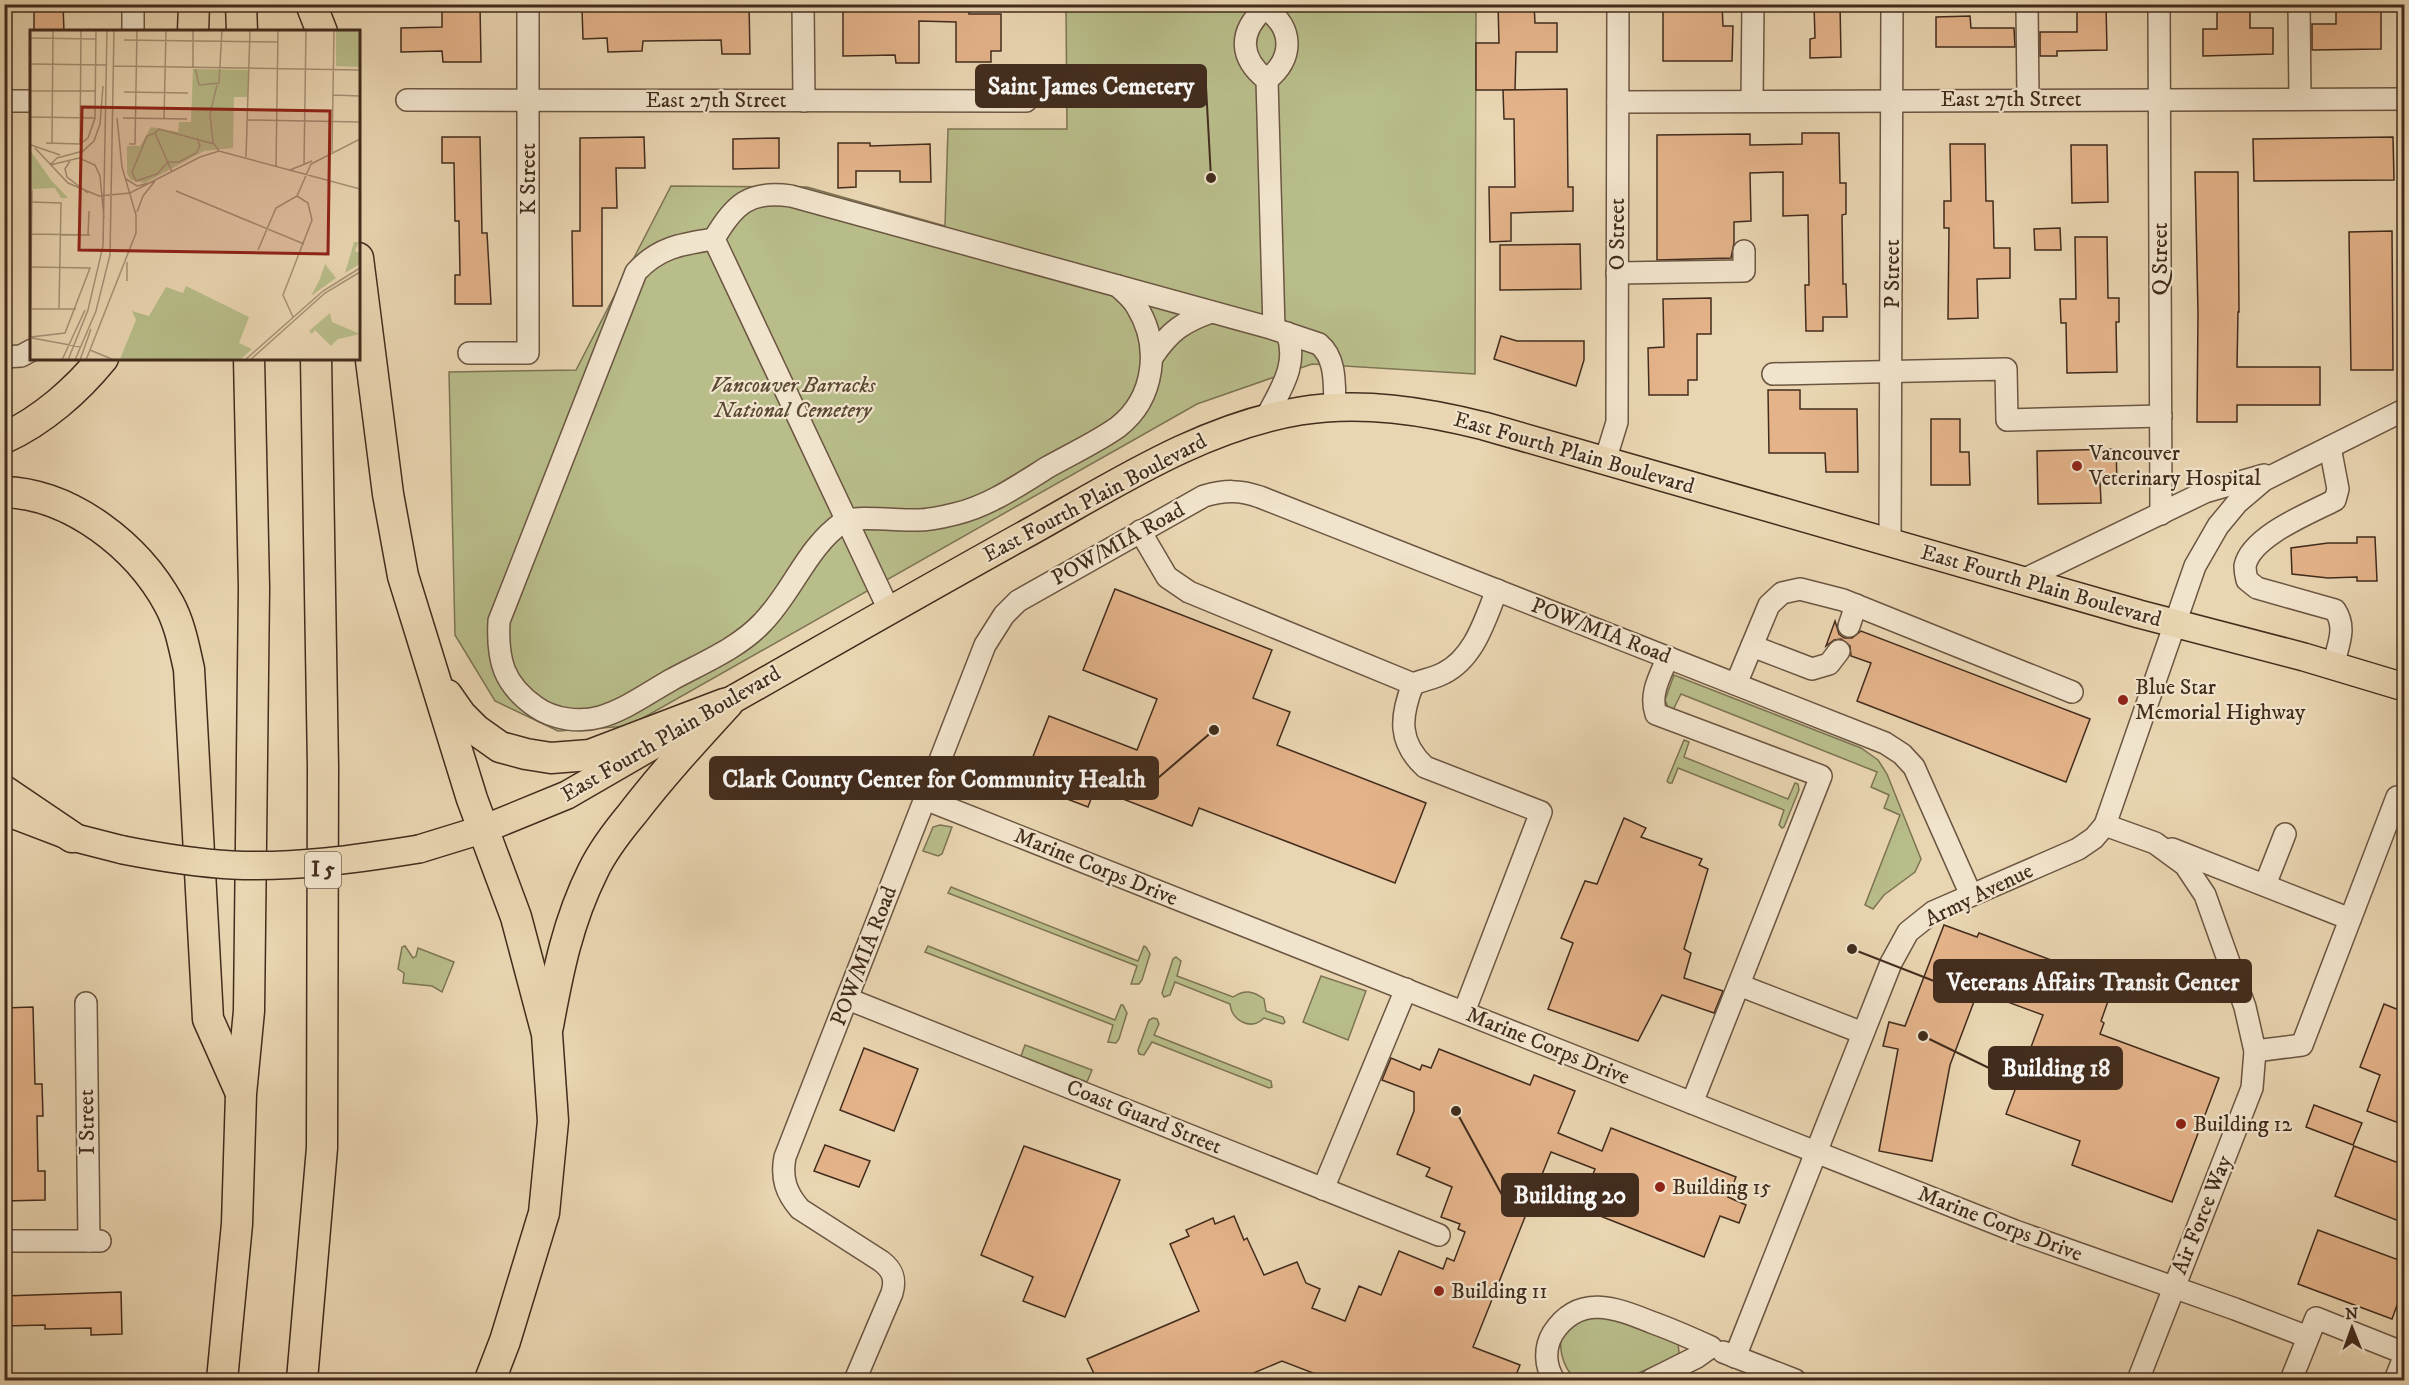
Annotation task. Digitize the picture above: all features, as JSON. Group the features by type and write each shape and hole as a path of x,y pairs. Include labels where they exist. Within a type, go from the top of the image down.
{"highway":[{"path":"193,30 194,4"},
{"path":"241,4 242,30"},
{"path":"310,4 310,30"},
{"path":"310,4 321,30"},
{"path":"360,274 390,506 403,576 472,799 516,917 547,1034 553,1121 544,1213 505,1341 490,1380"},
{"path":"4,438 19,431 61,401 102,360"},
{"path":"222,1380 237,1224 242,1094 249,1011 254,588 249,360"},
{"name":"I 5","path":"302,1380 322,1148 323,767 316,360"},
{"path":"4,492 42,499 87,518 135,556 170,605 181,634 189,669 208,1019 242,1094"},
{"path":"437,680 461,715 476,730 500,747 551,758 590,755 728,703"},
{"path":"547,1034 561,953 592,871 605,849 664,773 728,703"},
{"path":"4,791 72,837"}],"main road":[{"name":"East Fourth Plain Boulevard","path":"4,811 72,837 181,861 233,865 335,861 419,849 484,829 567,795 889,610 1155,462 1218,434 1266,418 1303,410 1335,407 1385,408 1431,414 1484,426 2175,624 2404,687"}],"street":[{"path":"133,4 133,30"},
{"name":"K Street","path":"469,353 528,353 528,4"},
{"path":"803,4 804,100"},
{"name":"O Street","path":"1605,461 1617,422 1618,4"},
{"path":"1752,100 1753,4"},
{"name":"P Street","path":"1890,543 1892,4"},
{"path":"2027,4 2028,99"},
{"name":"Q Street","path":"2160,4 2161,514"},
{"path":"2299,4 2300,99"},
{"path":"1266,418 1290,369 1291,348 1280,331 1267,80 1256,71 1248,59 1245,45 1247,30 1265,6 1275,15 1287,37 1284,62 1267,80"},
{"name":"East 27th Street","path":"1618,102 2404,99"},
{"name":"East 27th Street","path":"407,100 1026,101"},
{"path":"4,101 30,101"},
{"path":"1118,286 1137,305 1148,330 1153,356 1149,382 1137,406 1119,426 992,500 957,513 920,520 845,520 820,541 779,604 743,639 623,707 598,718 571,720 544,712 522,697 505,675 498,649 499,621 636,272 648,259 663,250 714,239 738,205 754,197 773,193 792,196 1118,286 1280,331 1319,344 1324,349 1334,374 1335,407"},
{"path":"714,239 889,610"},
{"path":"1617,273 1744,271 1744,251"},
{"path":"1153,356 1167,336 1187,320 1211,312"},
{"path":"4,357 21,356 30,351"},
{"path":"1773,374 2006,369 2007,420 2161,416"},
{"path":"2022,580 2205,492 2284,469 2404,410"},
{"path":"2330,447 2338,489 2335,500 2279,529 2253,550 2245,566 2247,580 2257,588 2334,609 2341,619 2343,630 2333,666"},
{"name":"Army Avenue","path":"1735,1357 1891,963 1908,932 1933,912 2078,849 2094,838 2105,825 2195,566 2218,526 2248,492 2284,469"},
{"name":"POW/MIA Road","path":"855,1380 892,1293 894,1278 881,1261 800,1209 788,1192 783,1171 785,1157 985,645 1004,615 1018,601 1204,496 1225,490 1244,491 1885,743 1902,754 1914,767 1971,896"},
{"path":"1140,531 1167,577 1189,592 1413,684 1444,673 1463,659 1478,635 1497,590"},
{"path":"1736,684 1769,605 1782,593 1800,589 1856,605 2072,692"},
{"path":"1849,626 1856,605"},
{"path":"1752,646 1812,669 1829,664 1839,651"},
{"path":"1668,657 1655,688 1652,703 1656,714 1821,776 1692,1103"},
{"path":"1413,684 1406,702 1403,723 1407,743 1414,757 1425,767 1541,812 1464,1012"},
{"path":"2255,1051 2302,1045 2397,797"},
{"name":"Marine Corps Drive","path":"925,799 2015,1231 2308,1337"},
{"name":"Air Force Way","path":"2105,825 2155,843 2185,865 2205,895 2245,1007 2255,1051 2252,1088 2138,1380"},
{"path":"2265,885 2285,834"},
{"path":"2155,843 2350,919"},
{"path":"1738,986 1863,1033"},
{"path":"1323,1189 1406,990"},
{"name":"Coast Guard Street","path":"848,999 1439,1235"},
{"name":"I Street","path":"4,1241 94,1241 86,1003"},
{"path":"1554,1380 1546,1358 1551,1336 1566,1318 1592,1307 1611,1307 1795,1380"},
{"path":"2291,1380 2316,1318 2404,1355 2395,1380"},
{"path":"1651,1380 1697,1357 1711,1347"}],"green space":[{"name":"Vancouver Barracks National Cemetery","path":"1066,5 1476,5 1475,374 1312,364 1197,404 629,726 558,731 495,701 455,635 449,372 576,370 671,186 807,187 945,226 948,129 1067,129"},
{"path":"1674,675 1861,748 1878,760 1887,774 1921,859 1915,872 1884,895 1873,909 1865,905 1900,815 1884,808 1889,795 1871,787 1877,772 1681,694 1673,710 1668,707 1665,700"},
{"path":"1684,740 1689,742 1684,757 1788,799 1795,783 1798,784 1799,790 1784,827 1779,825 1784,810 1678,768 1672,783 1669,783 1667,781"},
{"path":"940,825 952,827 942,854 938,856 923,851 933,827"},
{"path":"951,887 1138,961 1144,946 1150,954 1142,980 1139,984 1131,984 1137,966 948,893"},
{"path":"405,946 413,958 418,948 454,962 442,992 432,986 403,983 404,973 398,969 402,947"},
{"path":"928,946 1115,1020 1123,1005 1127,1013 1119,1039 1116,1043 1108,1042 1113,1025 925,952"},
{"path":"1176,957 1181,961 1177,976 1233,997 1245,992 1256,994 1264,999 1266,1011 1283,1017 1285,1022 1283,1024 1264,1018 1259,1022 1248,1024 1234,1015 1230,1004 1175,982 1170,995 1164,997 1162,993 1173,959"},
{"path":"1321,976 1366,991 1348,1040 1303,1022"},
{"path":"1157,1019 1159,1024 1154,1035 1271,1081 1272,1087 1269,1088 1152,1042 1144,1055 1139,1054 1138,1050 1149,1020"},
{"path":"1025,1045 1092,1070 1087,1082 1021,1056"},
{"path":"1598,1312 1678,1342 1679,1353 1676,1357 1622,1380 1577,1380 1564,1362 1561,1347 1564,1332 1572,1324"}],"building":[{"path":"34,4 63,4 64,30 34,30"},
{"path":"442,4 480,4 481,62 443,62 442,51 401,52 401,28 442,27"},
{"path":"607,4 638,4 638,7 749,4 750,54 722,54 721,40 643,41 642,51 608,52 607,38 583,39 582,9 607,9"},
{"path":"843,4 969,4 969,14 1001,14 1001,51 991,51 991,62 956,62 956,22 919,21 919,63 896,63 895,55 843,56"},
{"path":"1498,4 1534,4 1535,23 1557,23 1557,52 1516,52 1515,90 1476,90 1476,43 1499,43"},
{"path":"1663,4 1722,4 1723,26 1733,26 1732,61 1663,61"},
{"path":"1814,4 1840,4 1841,57 1810,58 1810,39 1815,38"},
{"path":"2077,4 2106,4 2107,50 2057,51 2057,56 2040,56 2040,32 2077,32"},
{"path":"2217,4 2250,4 2250,28 2273,28 2273,54 2203,56 2203,29 2217,29"},
{"path":"2336,4 2381,4 2381,49 2312,50 2312,24 2336,24"},
{"path":"1970,16 1971,28 2014,28 2015,47 1936,47 1936,17"},
{"path":"1567,89 1568,187 1573,187 1573,211 1511,213 1511,241 1490,242 1489,187 1515,187 1514,119 1504,119 1503,90"},
{"path":"1802,133 1839,133 1840,183 1846,183 1846,214 1842,215 1843,284 1846,284 1847,317 1823,317 1823,331 1806,331 1805,285 1809,285 1808,215 1783,216 1783,172 1750,173 1751,221 1734,222 1731,258 1657,260 1657,135 1750,134 1750,145 1802,144"},
{"path":"442,137 480,137 482,233 487,233 491,304 455,304 455,275 460,275 459,221 455,221 454,163 442,163"},
{"path":"644,137 645,168 616,168 617,208 602,208 602,306 573,306 572,231 580,231 580,138"},
{"path":"2393,137 2394,180 2254,181 2253,139"},
{"path":"779,138 779,168 733,169 733,139"},
{"path":"838,143 870,143 870,146 930,144 931,182 900,182 900,171 856,171 856,187 838,188"},
{"path":"1950,144 1985,144 1986,201 1993,201 1994,248 2010,248 2010,278 1977,279 1978,318 1948,319 1949,228 1944,228 1944,201 1951,201"},
{"path":"2071,145 2107,145 2108,202 2072,203"},
{"path":"2195,172 2238,172 2237,367 2320,367 2320,405 2237,405 2237,422 2197,422 2198,313"},
{"path":"2060,228 2061,250 2035,250 2034,229"},
{"path":"2392,231 2393,370 2351,370 2349,232"},
{"path":"2075,237 2107,237 2108,298 2119,298 2119,322 2116,322 2117,372 2067,373 2066,323 2061,323 2060,299 2076,299"},
{"path":"1580,244 1581,289 1500,290 1500,245"},
{"path":"1711,298 1711,334 1697,334 1697,380 1688,380 1688,395 1649,395 1648,348 1664,347 1663,299"},
{"path":"1501,336 1517,341 1584,341 1584,360 1576,386 1494,359"},
{"path":"1768,390 1800,390 1800,409 1857,409 1858,472 1826,472 1825,453 1769,453"},
{"path":"1931,419 1960,419 1960,452 1969,452 1970,485 1931,485"},
{"name":"Vancouver Veterinary Hospital","path":"2116,449 2117,481 2100,481 2101,503 2038,504 2037,451"},
{"path":"2357,537 2375,537 2377,581 2357,581 2357,577 2328,578 2292,574 2291,548 2328,543 2357,543"},
{"path":"1115,589 1272,650 1253,698 1290,712 1277,745 1426,803 1395,883 1199,808 1192,826 1095,788 1088,807 1023,782 1049,716 1137,750 1157,699 1083,670"},
{"path":"1835,621 1839,634 1844,638 1852,638 1861,631 2090,719 2066,782 1857,701 1871,663 1851,656 1850,646 1841,639 1834,640 1826,646"},
{"path":"1624,818 1646,828 1641,837 1702,859 1699,865 1708,869 1684,949 1691,953 1684,978 1723,991 1714,1013 1662,995 1638,1041 1548,1009 1573,943 1561,938 1585,881 1597,884"},
{"path":"1944,925 1977,937 1979,933 2083,972 2081,978 2112,990 2101,1021 2104,1023 2100,1034 2219,1078 2172,1202 2072,1165 2080,1141 2006,1114 2043,1015 1978,991 1950,1065 1932,1161 1879,1151 1898,1049 1883,1046 1889,1022 1905,1026"},
{"path":"2384,1004 2404,1012 2404,1125 2367,1111 2380,1075 2360,1067"},
{"path":"33,1007 35,1084 42,1084 43,1116 37,1116 38,1171 45,1171 45,1200 4,1201 4,1130 7,1130 4,1008"},
{"path":"864,1048 918,1069 894,1131 840,1110"},
{"path":"1439,1049 1530,1085 1534,1075 1575,1091 1558,1133 1602,1151 1611,1128 1736,1177 1728,1197 1746,1205 1739,1223 1720,1216 1704,1257 1580,1208 1595,1169 1551,1152 1473,1347 1520,1365 1514,1380 1331,1380 1282,1361 1237,1380 1097,1380 1087,1359 1199,1311 1170,1244 1189,1236 1186,1230 1213,1218 1215,1224 1234,1216 1244,1240 1247,1238 1264,1275 1297,1262 1306,1283 1320,1289 1312,1308 1345,1321 1359,1286 1381,1295 1399,1251 1443,1269 1447,1258 1454,1261 1465,1232 1458,1229 1460,1224 1441,1217 1452,1187 1426,1176 1430,1168 1397,1154 1414,1111 1414,1092 1382,1080 1391,1058 1420,1070 1422,1065 1431,1068"},
{"path":"2314,1105 2362,1123 2353,1145 2306,1127"},
{"path":"825,1145 870,1161 859,1187 814,1171"},
{"path":"1024,1146 1120,1180 1065,1317 1023,1301 1033,1277 981,1255"},
{"path":"2354,1146 2404,1165 2404,1223 2335,1196"},
{"path":"2318,1230 2404,1262 2404,1286 2392,1319 2298,1284"},
{"path":"121,1292 122,1334 91,1335 91,1328 45,1329 45,1325 4,1326 4,1296"}],"place":[{"name":"Saint James Cemetery","path":"1211,178"},
{"name":"Vancouver Veterinary Hospital","path":"2077,466"},
{"name":"Blue Star Memorial Highway","path":"2123,700"},
{"name":"Clark County Center for Community Health","path":"1214,730"},
{"name":"Veterans Affairs Transit Center","path":"1852,949"},
{"name":"Building 18","path":"1923,1036"},
{"name":"Building 20","path":"1456,1111"},
{"name":"Building 12","path":"2181,1124"},
{"name":"Building 15","path":"1660,1187"},
{"name":"Building 11","path":"1439,1291"}]}
